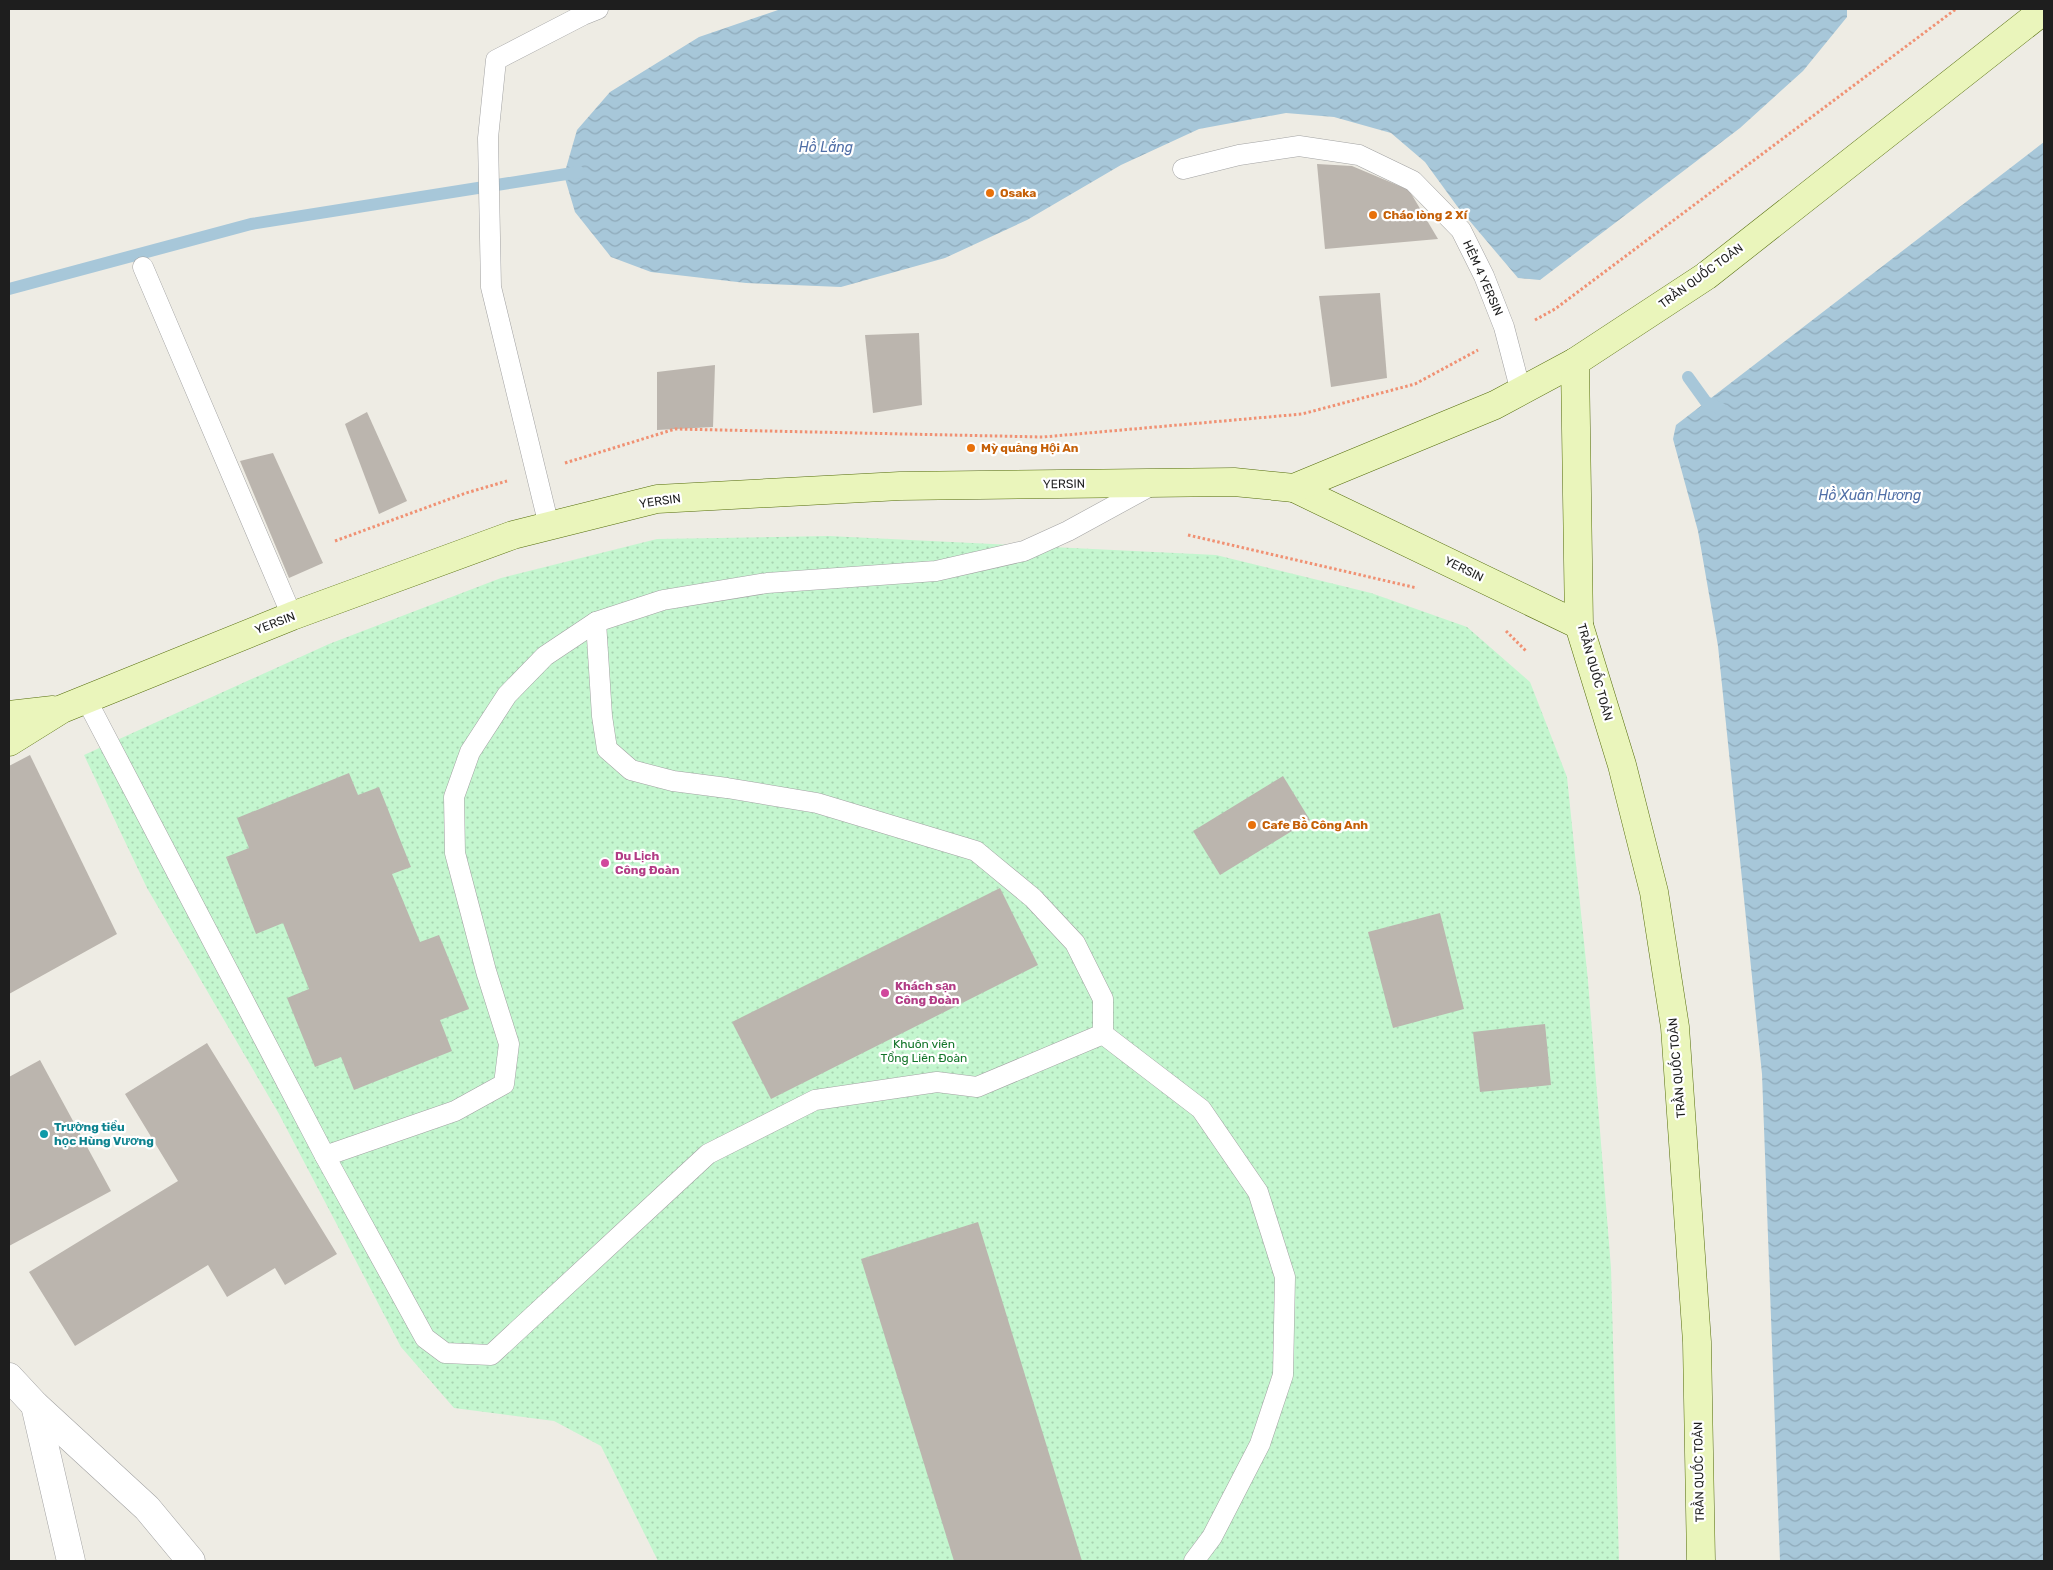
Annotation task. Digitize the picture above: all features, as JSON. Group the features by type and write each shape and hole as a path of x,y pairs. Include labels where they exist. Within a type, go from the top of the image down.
{"main road":[{"name":"TRẦN QUỐC TOẢN","path":"1701,1561 1697,1342 1675,1027 1654,892 1622,765 1579,625 1575,362 1706,276 2044,10"},
{"name":"YERSIN","path":"1294,488 1495,405 1575,362"},
{"name":"YERSIN","path":"9,742 74,704 292,616 513,535 657,499 900,486 1234,482 1294,488 1579,625"},
{"name":"YERSIN","path":"9,715 74,704"}],"street":[{"path":"9,1377 35,1405 147,1508 191,1561"},
{"path":"35,1405 71,1561"}],"lane":[{"path":"549,526 491,287 488,138 496,60 598,9"},
{"name":"HẺM 4 YERSIN","path":"1183,169 1238,155 1299,146 1359,155 1413,181 1461,230 1484,276 1506,335 1521,392"},
{"path":"144,267 292,616"},
{"path":"325,1156 455,1111 504,1084 509,1044 486,971 455,853 454,797 470,752 507,695 545,656 596,622 663,600 767,583 936,572 1024,551 1068,531 1156,483"},
{"path":"596,622 602,716 607,749 631,770 673,781 727,788 817,804 976,851 1033,898 1075,943 1103,1000 1103,1034"},
{"path":"74,704 425,1338 445,1353 491,1355 708,1154 815,1100 937,1082 976,1087 1103,1034"},
{"path":"1103,1034 1202,1109 1258,1192 1285,1278 1283,1375 1260,1444 1212,1537 1194,1561"}],"path":[{"path":"335,541 466,493 675,429 1043,437 1302,414 1415,384 1556,309 1956,9"},
{"path":"1188,535 1419,588"},
{"path":"1500,625 1527,652"}],"green space":[{"name":"Khuôn viên Tổng Liên Đoàn","path":"829,536 1216,555 1371,593 1467,627 1530,682 1567,777 1588,981 1611,1268 1619,1561 658,1561 601,1446 554,1421 454,1408 401,1347 279,1114 147,888 84,755 329,644 501,578 657,539"}],"water":[{"name":"Hồ Lắng","path":"781,9 1847,9 1847,17 1803,71 1740,128 1540,280 1518,278 1457,206 1425,162 1391,133 1334,117 1286,113 1199,129 1121,165 1027,220 945,258 841,287 746,283 651,272 611,257 575,212 564,175 577,130 610,92 699,37"},
{"name":"Hồ Xuân Hương","path":"2044,142 2044,1561 1780,1561 1762,1074 1718,646 1698,531 1673,439 1676,425"}],"building":[{"name":"Cháo lòng 2 Xí","path":"1317,164 1352,166 1409,190 1438,239 1325,249"},
{"path":"1380,293 1387,378 1331,387 1319,296"},
{"path":"919,333 922,405 873,413 865,335"},
{"path":"715,365 713,427 657,430 657,372"},
{"path":"367,412 407,501 379,514 345,424"},
{"path":"273,453 323,563 289,578 240,461"},
{"path":"30,755 117,934 9,994 9,766"},
{"path":"349,773 358,795 379,787 411,867 392,874 420,942 439,935 469,1009 440,1020 452,1051 354,1090 341,1057 315,1067 287,998 309,989 283,923 256,934 226,857 249,848 237,818"},
{"name":"Cafe Bồ Công Anh","path":"1283,776 1310,820 1220,875 1193,831"},
{"name":"Khách sạn Công Đoàn","path":"1000,888 1038,965 771,1099 732,1022"},
{"path":"1440,913 1464,1009 1393,1028 1368,932"},
{"path":"1545,1024 1551,1085 1480,1092 1473,1032"},
{"path":"207,1043 337,1254 285,1285 275,1268 227,1297 208,1265 75,1346 29,1272 178,1181 125,1094"},
{"name":"Trường tiểu học Hùng Vương","path":"40,1060 111,1191 9,1246 9,1077"},
{"path":"978,1222 1082,1561 954,1561 861,1259"}],"waterway":[{"path":"9,289 251,224 579,172"},
{"path":"1688,377 1706,402 1721,409"}],"place":[{"name":"Osaka","path":"990,193"},
{"name":"Cháo lòng 2 Xí","path":"1373,215"},
{"name":"Mỳ quảng Hội An","path":"971,448"},
{"name":"Cafe Bồ Công Anh","path":"1252,825"},
{"name":"Du Lịch Công Đoàn","path":"605,863"},
{"name":"Khách sạn Công Đoàn","path":"885,993"},
{"name":"Trường tiểu học Hùng Vương","path":"44,1134"}]}
